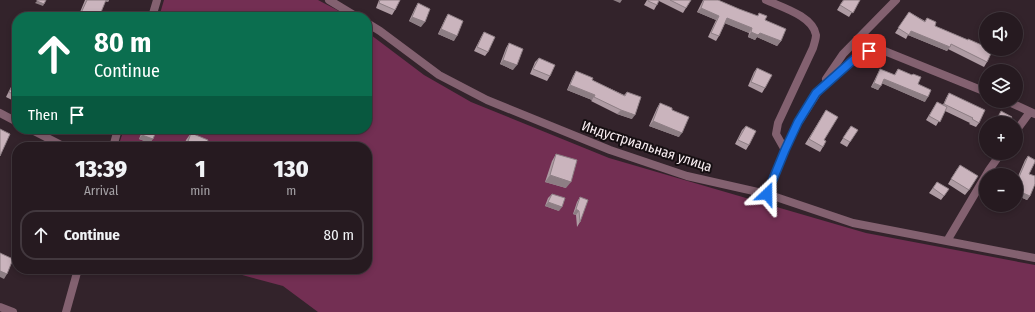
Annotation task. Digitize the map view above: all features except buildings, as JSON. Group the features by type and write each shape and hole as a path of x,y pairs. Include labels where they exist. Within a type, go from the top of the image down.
{"street":[{"path":"153,12 157,0"},
{"path":"329,0 349,12"},
{"path":"766,0 796,13 811,24 816,36 778,123 776,134 785,150"},
{"path":"767,194 798,122 816,93 843,54 896,0"},
{"name":"Индустриальная улица","path":"372,26 440,75 487,100 610,150 687,176 767,194 853,222 1035,258"},
{"path":"816,93 861,53 877,48 979,89"},
{"path":"1022,108 1032,113 1023,123"},
{"path":"0,113 12,119"},
{"path":"40,134 55,142"},
{"path":"947,241 996,160"},
{"path":"66,312 77,274"},
{"path":"0,307 13,312"}],"shaded area":[{"path":"164,0 318,0 340,12 160,12"},
{"path":"372,36 424,75 471,102 609,158 866,233 1035,265 1035,312 318,312 283,286 239,274 372,274 372,142 120,142 122,134 372,134"}],"route":[{"path":"767,194 798,122 816,93 861,53 869,51"}]}
